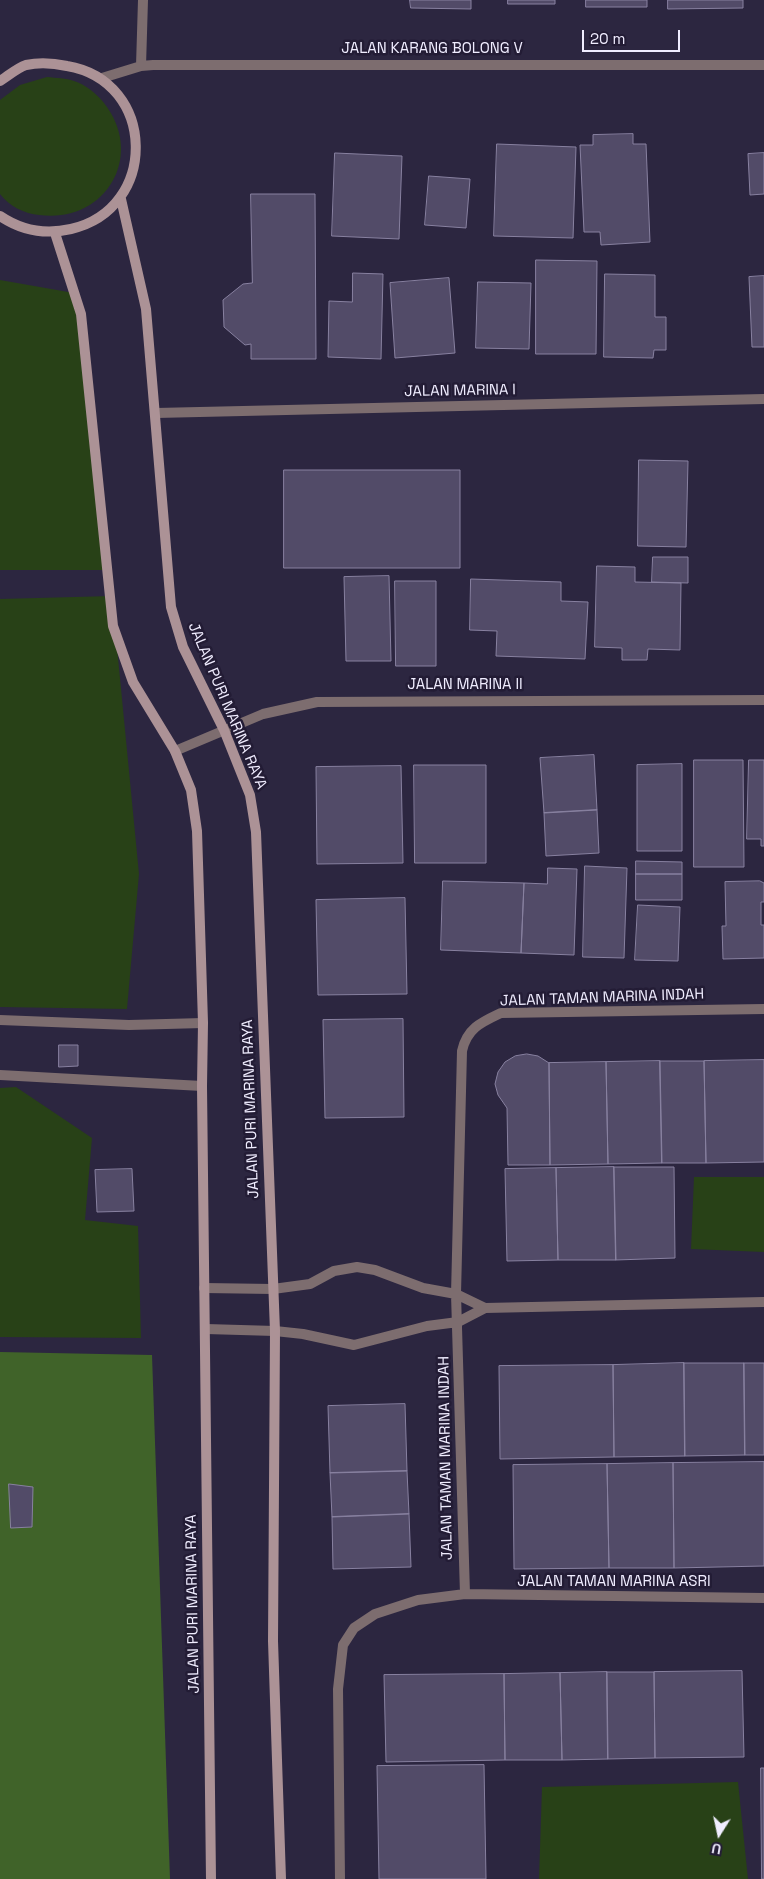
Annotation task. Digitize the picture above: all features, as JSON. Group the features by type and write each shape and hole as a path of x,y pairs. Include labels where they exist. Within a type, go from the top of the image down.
{"street":[{"path":"141,66 143,0"},
{"path":"0,81 24,66 49,62 80,68 102,78 116,92 127,108 137,139 134,171 121,199 89,225 54,233 16,226 0,216"},
{"name":"JALAN KARANG BOLONG V","path":"102,78 141,66 764,65"},
{"name":"JALAN PURI MARINA RAYA","path":"121,199 146,309 171,607 183,647 224,730 250,795 256,832 275,1331 273,1641 281,1879"},
{"name":"JALAN PURI MARINA RAYA","path":"54,233 81,314 113,626 134,682 175,751 191,790 197,831 203,1023 202,1086 211,1879"},
{"name":"JALAN MARINA I","path":"156,413 764,399"},
{"name":"JALAN MARINA II","path":"175,751 263,714 317,702 764,700"},
{"name":"JALAN TAMAN MARINA INDAH","path":"465,1594 456,1294 462,1050 464,1039 470,1031 501,1013 764,1009"},
{"path":"0,1020 128,1025 203,1023"},
{"path":"0,1075 202,1086"},
{"path":"204,1288 273,1289 310,1284 334,1271 357,1267 375,1270 423,1288 456,1294 485,1308"},
{"path":"206,1329 275,1331 354,1345 427,1326 458,1322 485,1308 764,1302"},
{"name":"JALAN TAMAN MARINA ASRI","path":"340,1879 338,1689 343,1645 354,1628 375,1614 418,1600 465,1594 764,1598"}],"green space":[{"path":"47,77 74,81 82,84 94,93 104,103 116,123 121,144 119,164 112,182 100,197 83,209 62,215 28,213 13,206 0,194 0,100 20,85"},
{"path":"0,280 74,293 107,570 0,570"},
{"path":"112,596 139,874 127,1009 0,1007 0,599"},
{"path":"16,1087 92,1138 85,1220 138,1226 141,1338 0,1337 0,1088"},
{"path":"694,1177 764,1177 764,1252 691,1249"},
{"path":"0,1352 152,1355 170,1879 0,1879"},
{"path":"738,1782 748,1879 539,1879 542,1787"}],"building":[{"path":"410,0 471,0 471,9 411,8"},
{"path":"508,0 555,0 555,4 508,4"},
{"path":"586,0 647,0 647,7 586,7"},
{"path":"668,0 743,0 743,8 668,9"},
{"path":"633,134 633,144 646,144 650,242 601,245 600,232 584,232 580,145 593,145 593,135"},
{"path":"497,144 576,147 573,238 494,236"},
{"path":"335,153 402,156 399,239 332,236"},
{"path":"764,153 764,194 750,195 748,154"},
{"path":"429,176 470,179 466,228 425,225"},
{"path":"251,194 315,194 316,359 251,359 251,344 245,345 224,327 223,300 243,284 252,283"},
{"path":"536,260 597,261 596,354 536,354"},
{"path":"353,273 383,274 381,359 328,357 329,301 352,302"},
{"path":"605,274 655,275 655,317 666,317 666,350 654,350 653,358 604,357"},
{"path":"764,276 764,347 752,347 749,277"},
{"path":"449,278 455,353 395,358 390,283"},
{"path":"478,282 531,283 529,349 476,348"},
{"path":"639,460 688,461 686,547 638,546"},
{"path":"284,470 460,470 460,568 284,568"},
{"path":"653,557 688,557 688,583 652,582"},
{"path":"597,566 635,567 635,582 681,583 680,650 648,649 647,660 622,660 622,648 595,647"},
{"path":"389,576 391,661 346,661 344,577"},
{"path":"471,579 561,582 561,601 588,602 585,659 496,656 497,631 470,630"},
{"path":"395,581 436,581 436,666 396,666"},
{"path":"594,755 597,810 544,813 540,758"},
{"path":"694,760 743,760 744,867 694,867"},
{"path":"749,760 764,760 764,846 761,846 761,839 747,839"},
{"path":"682,764 682,851 637,851 637,765"},
{"path":"414,765 486,765 486,863 415,863"},
{"path":"401,766 403,863 317,864 316,767"},
{"path":"597,810 599,853 546,856 544,813"},
{"path":"636,861 682,862 682,874 636,874"},
{"path":"585,866 627,868 624,958 583,957"},
{"path":"548,868 577,869 574,955 521,953 524,883 547,884"},
{"path":"636,874 682,874 682,900 636,900"},
{"path":"443,881 524,883 521,953 441,950"},
{"path":"760,881 764,883 764,902 761,902 761,925 764,925 764,958 723,959 722,926 726,926 725,882"},
{"path":"405,898 407,994 318,995 316,900"},
{"path":"638,905 680,907 678,961 635,960"},
{"path":"403,1019 404,1117 325,1118 323,1020"},
{"path":"59,1045 78,1045 78,1066 59,1067"},
{"path":"527,1054 538,1056 549,1063 550,1165 508,1165 507,1108 498,1095 495,1084 498,1072 505,1062 515,1056"},
{"path":"764,1060 764,1162 706,1163 704,1061"},
{"path":"660,1061 662,1163 608,1164 606,1062"},
{"path":"660,1061 704,1061 706,1163 662,1163"},
{"path":"606,1062 608,1164 550,1165 549,1063"},
{"path":"614,1167 616,1260 558,1260 556,1168"},
{"path":"614,1167 674,1167 675,1258 616,1260"},
{"path":"556,1168 558,1260 507,1261 505,1169"},
{"path":"132,1169 134,1211 97,1212 95,1170"},
{"path":"684,1363 744,1363 745,1455 685,1456"},
{"path":"684,1363 685,1456 614,1457 613,1365"},
{"path":"744,1363 764,1363 764,1455 745,1455"},
{"path":"613,1365 614,1457 500,1459 499,1366"},
{"path":"405,1404 407,1471 330,1473 328,1406"},
{"path":"764,1462 764,1566 674,1568 673,1463"},
{"path":"673,1463 674,1568 609,1568 607,1464"},
{"path":"607,1464 609,1568 514,1569 513,1465"},
{"path":"407,1471 409,1514 332,1517 330,1473"},
{"path":"9,1484 33,1487 32,1527 11,1528"},
{"path":"409,1514 411,1567 333,1569 332,1517"},
{"path":"742,1671 744,1757 655,1758 654,1672"},
{"path":"607,1672 608,1759 562,1760 560,1673"},
{"path":"607,1672 654,1672 655,1758 608,1759"},
{"path":"560,1673 562,1760 505,1760 504,1674"},
{"path":"504,1674 505,1760 386,1762 384,1675"},
{"path":"484,1765 486,1879 379,1879 377,1766"},
{"path":"761,1768 764,1768 764,1879 762,1879"}]}
